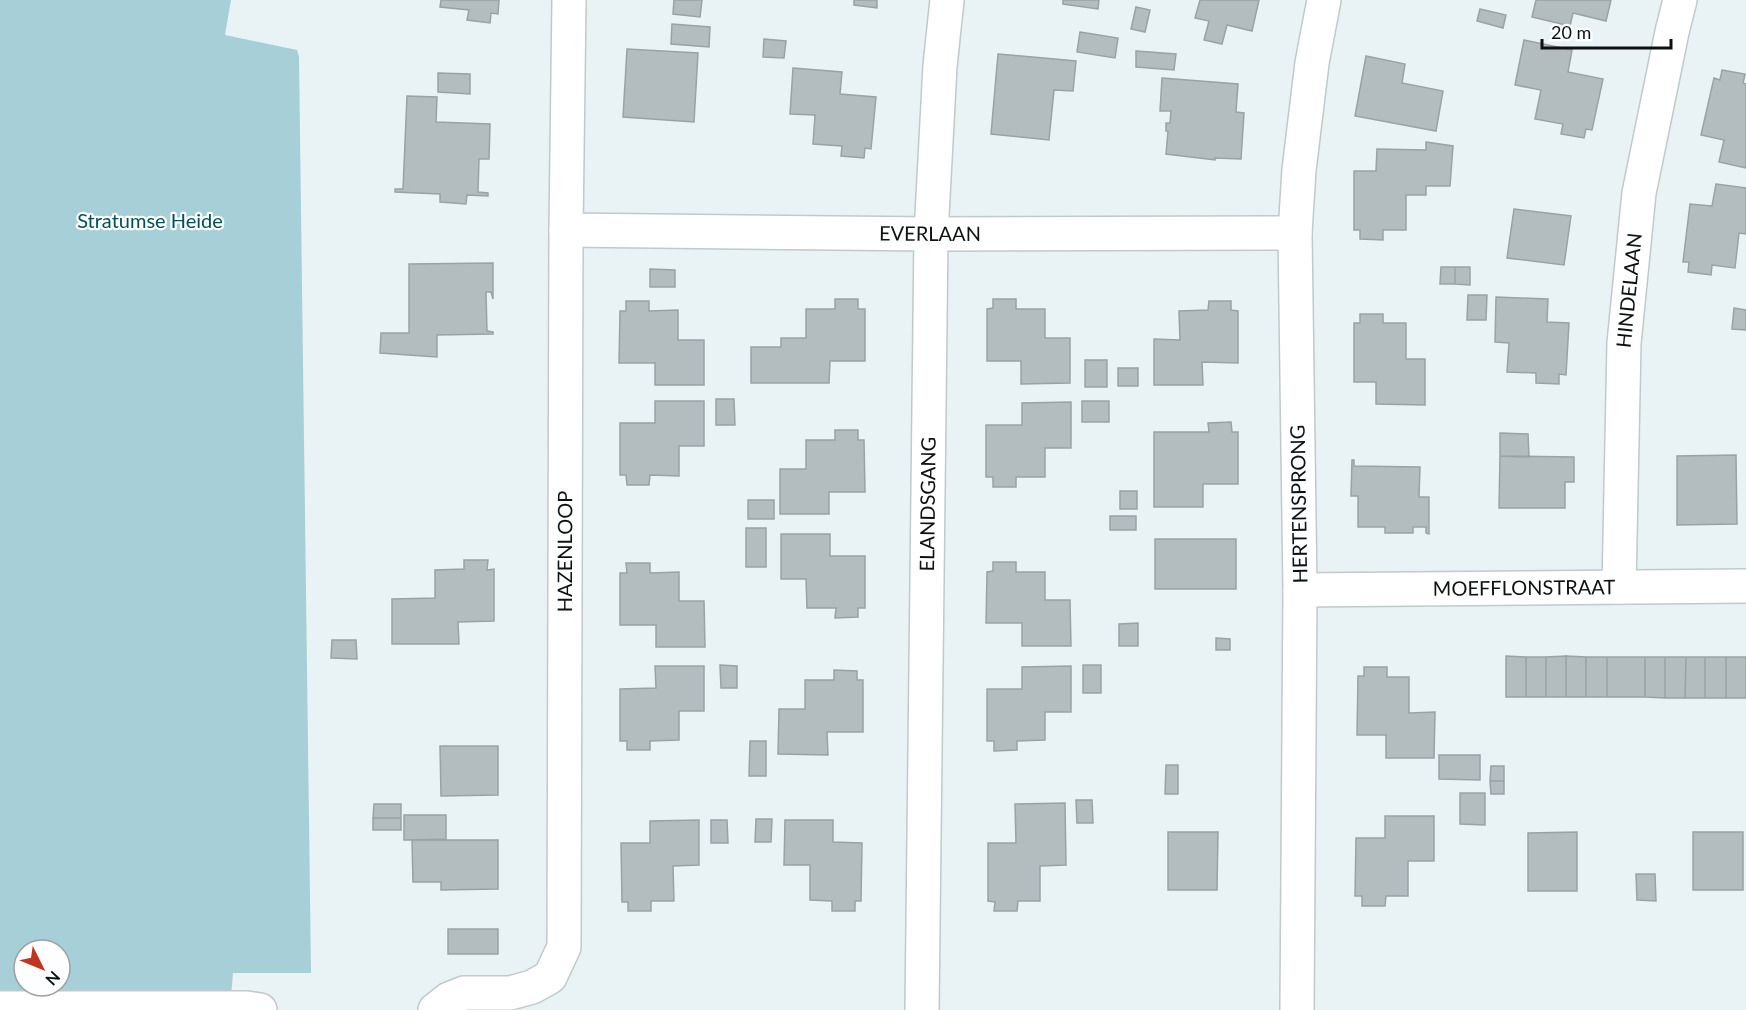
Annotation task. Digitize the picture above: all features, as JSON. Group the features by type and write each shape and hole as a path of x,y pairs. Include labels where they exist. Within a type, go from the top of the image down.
{"street":[{"name":"HAZENLOOP","path":"435,1010 449,999 464,993 510,993 532,987 550,977 564,947 569,0"},
{"name":"ELANDSGANG","path":"922,1010 931,234 940,66 947,0"},
{"name":"HERTENSPRONG","path":"1297,1010 1300,590 1295,233 1299,170 1310,74 1324,0"},
{"name":"HINDELAAN","path":"1619,587 1624,343 1639,193 1680,0"},
{"name":"EVERLAAN","path":"566,230 931,234 1295,233"},
{"name":"MOEFFLONSTRAAT","path":"1300,590 1746,586"},
{"path":"0,1008 247,1008 260,1010"}],"green space":[{"name":"Stratumse Heide","path":"0,0 231,0 225,35 297,50 299,57 311,973 233,973 231,996 72,997 72,938 12,938 12,997 0,997"}],"building":[{"path":"441,0 499,0 498,14 491,13 490,23 467,20 469,10 440,7"},
{"path":"674,0 702,0 700,17 673,14"},
{"path":"854,0 877,0 877,8 854,5"},
{"path":"1063,0 1099,0 1098,9 1063,4"},
{"path":"1200,0 1259,0 1252,31 1227,25 1222,44 1204,40 1209,21 1195,18"},
{"path":"1536,0 1611,0 1606,21 1573,13 1570,26 1532,17"},
{"path":"1136,7 1150,10 1145,32 1131,29"},
{"path":"1480,9 1506,15 1503,28 1477,21"},
{"path":"672,24 710,27 709,47 671,44"},
{"path":"1080,32 1118,38 1115,58 1077,52"},
{"path":"764,39 786,41 784,58 763,57"},
{"path":"1524,40 1572,50 1568,72 1603,79 1592,130 1586,129 1584,138 1561,134 1563,124 1535,119 1541,90 1515,85"},
{"path":"627,49 698,53 694,122 623,117"},
{"path":"1136,51 1176,54 1174,70 1136,67"},
{"path":"998,54 1076,61 1073,91 1054,90 1049,140 991,134"},
{"path":"1366,56 1405,64 1402,83 1443,91 1436,131 1355,116"},
{"path":"793,68 842,72 840,94 876,97 871,149 865,148 864,158 841,156 842,146 813,144 815,115 790,114"},
{"path":"1722,70 1745,74 1743,83 1746,84 1746,168 1719,162 1724,140 1701,135 1714,78 1720,80"},
{"path":"438,73 470,74 470,94 438,92"},
{"path":"1162,78 1238,84 1236,112 1244,113 1241,159 1215,158 1215,160 1166,154 1168,131 1166,131 1166,123 1170,123 1171,111 1160,111"},
{"path":"407,96 437,97 436,122 490,124 489,159 479,159 478,192 488,193 488,196 467,195 466,204 440,202 440,194 395,192 395,189 403,189"},
{"path":"1426,142 1453,146 1450,186 1426,186 1426,195 1406,195 1406,230 1383,230 1383,240 1360,239 1360,230 1354,230 1354,171 1376,171 1377,149 1426,150"},
{"path":"1716,184 1746,188 1746,234 1739,233 1735,268 1712,265 1711,275 1688,272 1689,262 1683,262 1690,204 1712,206"},
{"path":"1514,209 1571,216 1564,265 1507,258"},
{"path":"493,263 493,299 491,292 486,292 487,331 493,334 437,335 437,357 380,353 381,333 409,333 409,264"},
{"path":"1441,267 1455,267 1455,284 1440,284"},
{"path":"1455,267 1470,267 1470,285 1455,284"},
{"path":"650,269 675,270 675,287 650,287"},
{"path":"1468,295 1487,295 1486,320 1467,320"},
{"path":"1496,297 1548,299 1547,322 1569,323 1566,375 1559,374 1559,384 1536,383 1536,373 1507,372 1509,343 1495,342"},
{"path":"835,299 858,299 858,309 865,309 865,361 830,361 829,383 751,383 751,347 781,347 781,338 806,338 806,309 835,309"},
{"path":"993,299 1016,299 1016,309 1045,309 1045,338 1070,338 1070,383 1021,384 1021,361 987,361 987,309 993,308"},
{"path":"626,301 649,301 649,311 678,310 678,340 704,340 704,385 655,385 655,363 619,363 620,311 626,311"},
{"path":"1209,301 1231,301 1231,310 1238,311 1238,363 1202,362 1203,385 1154,385 1154,339 1180,340 1179,311 1208,310"},
{"path":"1734,308 1746,310 1746,330 1732,329"},
{"path":"1360,314 1383,314 1383,323 1406,323 1406,359 1425,359 1425,405 1376,404 1376,382 1354,382 1354,323 1360,323"},
{"path":"1085,360 1107,360 1107,387 1085,387"},
{"path":"1118,368 1138,368 1138,386 1118,386"},
{"path":"716,399 734,399 735,425 716,425"},
{"path":"655,401 704,401 704,446 679,446 679,476 650,475 649,485 627,485 626,475 620,475 620,423 655,423"},
{"path":"1082,401 1109,401 1109,422 1082,422"},
{"path":"1071,402 1071,448 1045,448 1045,477 1016,477 1016,487 993,487 993,477 986,477 986,425 1022,425 1022,403"},
{"path":"1231,422 1232,432 1238,432 1238,484 1203,484 1203,507 1154,507 1154,432 1209,432 1208,423"},
{"path":"835,430 858,430 858,440 864,440 865,492 829,492 829,514 780,514 780,469 806,469 806,440 835,440"},
{"path":"1500,433 1528,434 1529,457 1500,456"},
{"path":"1736,455 1737,524 1677,525 1677,456"},
{"path":"1500,456 1574,457 1574,482 1565,482 1565,508 1499,508"},
{"path":"1352,460 1354,460 1354,466 1420,467 1419,497 1429,497 1429,534 1426,533 1426,527 1413,527 1413,533 1385,533 1385,527 1358,527 1358,496 1351,496"},
{"path":"1120,491 1137,491 1137,509 1120,509"},
{"path":"748,500 774,500 774,519 748,519"},
{"path":"1110,516 1136,516 1136,530 1110,530"},
{"path":"746,528 766,528 766,567 746,567"},
{"path":"781,534 830,534 830,556 865,556 865,608 858,608 858,617 835,618 836,608 807,608 806,579 781,579"},
{"path":"1155,539 1236,539 1236,589 1155,589"},
{"path":"464,560 488,560 487,570 494,569 494,621 458,622 459,644 392,644 392,599 435,598 435,570 464,569"},
{"path":"993,562 1016,562 1016,572 1045,572 1045,600 1070,600 1071,646 1022,646 1022,623 986,623 987,572 993,571"},
{"path":"626,563 650,563 650,573 679,572 679,601 704,601 705,647 656,647 656,625 620,625 620,573 627,573"},
{"path":"1138,623 1138,646 1119,646 1119,624"},
{"path":"1216,638 1230,639 1230,650 1216,650"},
{"path":"332,640 356,640 357,659 331,658"},
{"path":"1506,656 1526,657 1526,697 1506,697"},
{"path":"1566,656 1566,697 1546,697 1546,657"},
{"path":"1566,656 1586,657 1586,697 1566,697"},
{"path":"1526,657 1546,657 1546,697 1526,697"},
{"path":"1586,657 1607,657 1607,697 1586,697"},
{"path":"1607,657 1645,657 1645,697 1607,697"},
{"path":"1645,657 1665,657 1665,698 1645,697"},
{"path":"1665,657 1686,657 1685,698 1665,698"},
{"path":"1686,657 1705,657 1705,698 1685,698"},
{"path":"1705,657 1726,657 1726,698 1705,698"},
{"path":"1726,657 1746,657 1746,698 1726,698"},
{"path":"720,665 737,666 737,688 721,688"},
{"path":"1083,665 1101,665 1101,693 1083,693"},
{"path":"655,666 704,666 704,711 679,711 679,740 650,741 650,750 627,750 627,741 620,741 620,689 656,688"},
{"path":"1071,666 1071,712 1045,712 1045,740 1017,741 1017,750 994,751 994,741 987,741 987,689 1022,689 1022,667"},
{"path":"1364,667 1387,667 1387,677 1409,677 1409,713 1435,712 1434,758 1386,758 1386,735 1357,735 1358,676 1364,676"},
{"path":"834,670 857,671 857,680 863,680 863,732 827,732 828,755 778,754 779,709 805,709 805,680 834,680"},
{"path":"750,741 766,741 766,776 749,776"},
{"path":"440,746 498,746 498,795 441,796"},
{"path":"1439,755 1480,755 1480,780 1439,779"},
{"path":"1166,765 1178,765 1178,794 1165,794"},
{"path":"1491,766 1504,766 1504,781 1490,781"},
{"path":"1490,781 1504,781 1504,794 1491,794"},
{"path":"1460,793 1485,793 1485,825 1460,824"},
{"path":"1076,800 1092,800 1093,823 1077,823"},
{"path":"1065,803 1066,865 1040,866 1040,901 1018,901 1017,911 994,911 995,902 988,901 988,843 1016,843 1015,804"},
{"path":"374,804 401,804 401,818 373,818"},
{"path":"404,815 446,815 446,839 404,840"},
{"path":"1385,816 1434,816 1434,861 1408,861 1408,896 1386,896 1385,906 1362,906 1362,896 1355,896 1356,838 1385,838"},
{"path":"373,818 401,818 401,830 373,830"},
{"path":"756,819 772,819 771,842 755,842"},
{"path":"699,820 699,865 673,866 674,901 651,901 651,911 628,911 628,902 622,902 621,843 650,843 650,821"},
{"path":"711,820 727,820 728,843 711,843"},
{"path":"785,820 833,820 833,842 862,843 861,901 855,901 855,911 832,911 832,901 810,900 810,865 784,865"},
{"path":"1168,832 1218,832 1217,890 1168,890"},
{"path":"1577,832 1577,891 1528,891 1528,833"},
{"path":"1693,832 1743,832 1743,890 1693,890"},
{"path":"412,840 498,840 498,889 441,890 441,882 413,882"},
{"path":"1636,874 1655,874 1656,901 1637,900"},
{"path":"448,929 498,929 498,954 448,954"}]}
